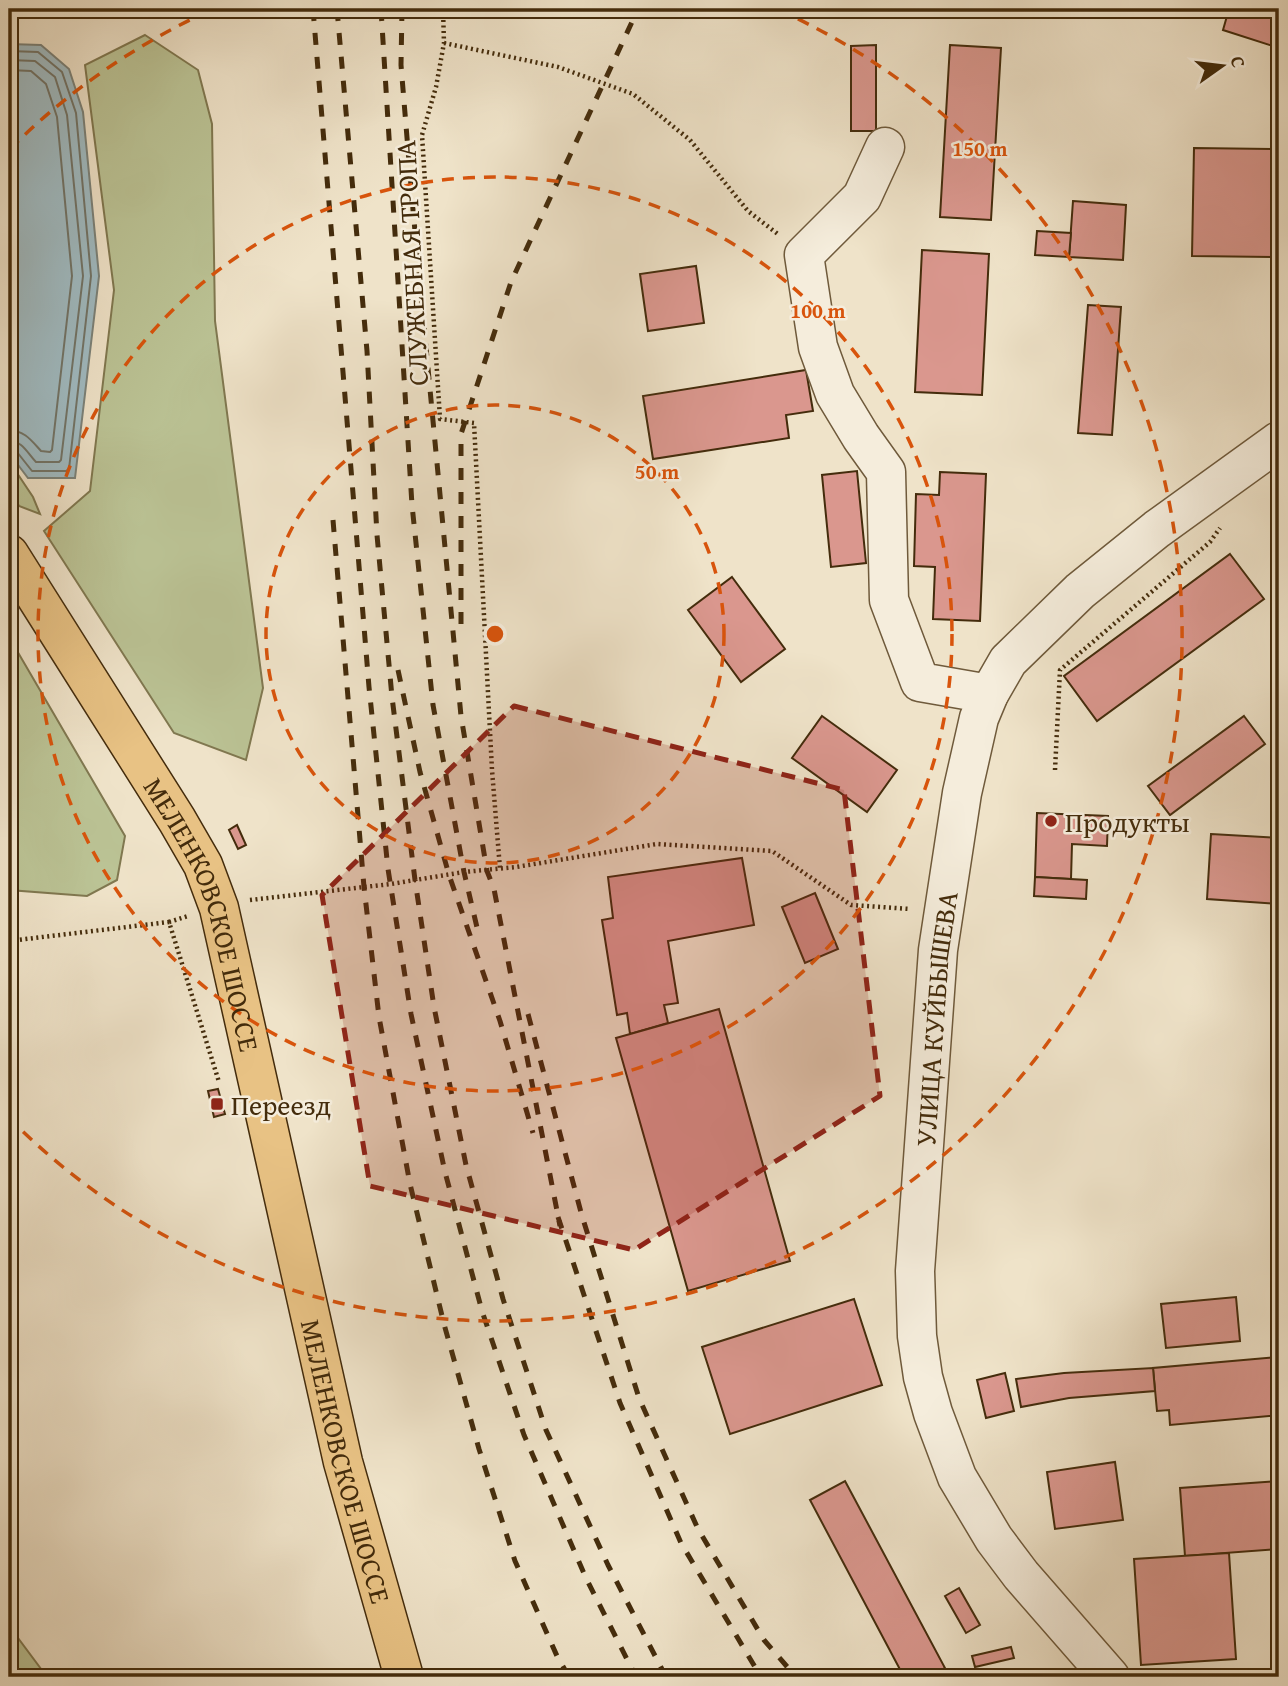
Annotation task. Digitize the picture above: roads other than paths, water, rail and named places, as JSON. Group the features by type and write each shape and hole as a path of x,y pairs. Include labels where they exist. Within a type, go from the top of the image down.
{"main road":[{"name":"МЕЛЕНКОВСКОЕ ШОССЕ","path":"9,554 177,820 203,865 219,908 343,1462 404,1677"}],"street":[{"path":"886,147 862,197 804,255 818,347 835,394 886,472 889,600 920,682 989,694"},
{"name":"УЛИЦА КУЙБЫШЕВА","path":"1110,1677 1021,1576 994,1539 957,1477 933,1413 923,1377 917,1336 915,1271 938,950 961,793 979,718 989,694 1009,661 1080,591 1157,529 1279,442"}],"water":[{"path":"9,44 41,45 69,69 83,112 99,276 75,478 28,478 9,453"}],"railway":[{"path":"313,9 369,687 388,869 411,1014 445,1172 482,1311 524,1435 586,1578 636,1677"},
{"path":"337,9 367,351 377,535 392,697 434,1007 466,1165 503,1299 546,1430 608,1565 666,1677"},
{"path":"381,9 412,505 433,705 464,872 479,936"},
{"path":"402,9 401,65 413,210 461,716 487,871 494,889 560,1226"},
{"path":"461,624 461,434 511,282 638,9"},
{"path":"333,520 364,887 379,1017 410,1184 444,1324 479,1449 515,1561 569,1677"},
{"path":"398,670 420,772 449,875 500,1021 533,1133"},
{"path":"528,1014 582,1216 639,1398 698,1529 764,1640 796,1677"},
{"path":"558,1217 620,1403 681,1543 761,1677"}],"place":[{"name":"Продукты","path":"1051,821"},
{"name":"Переезд","path":"217,1104"}]}
